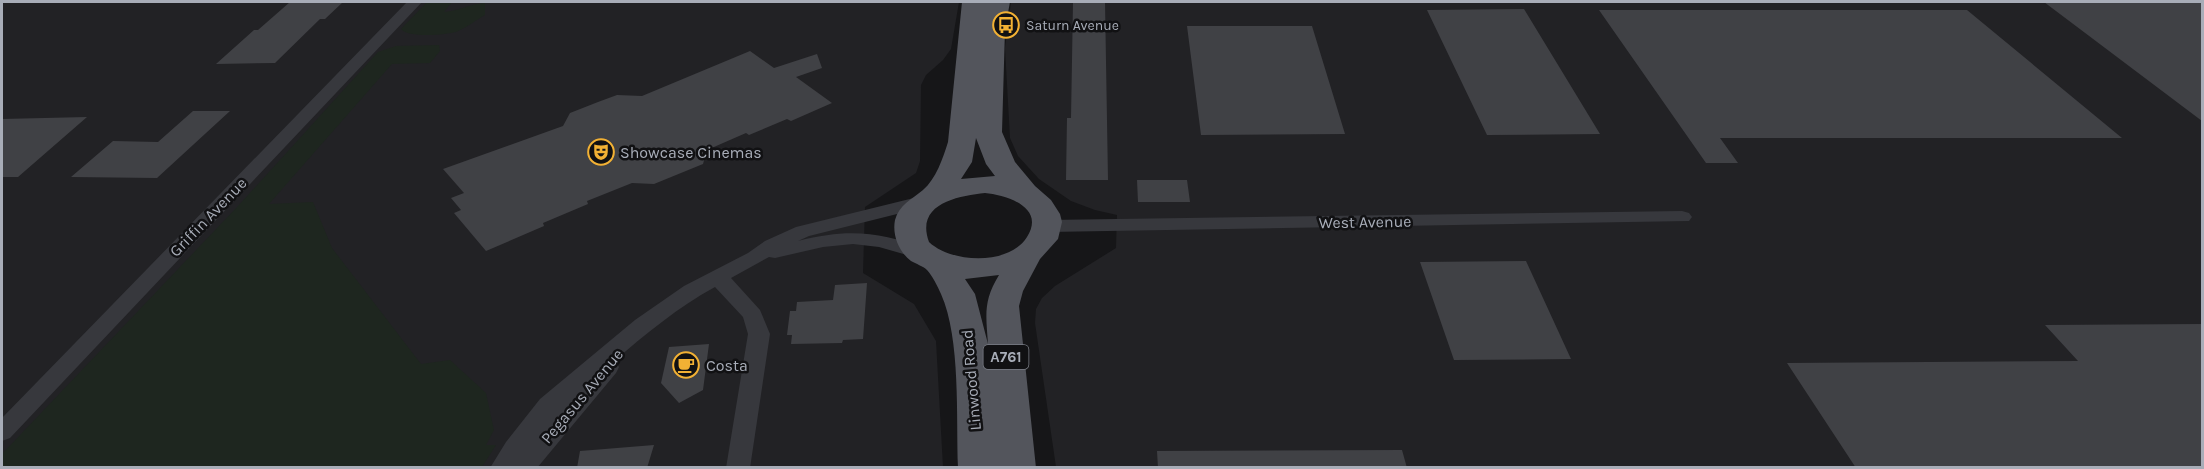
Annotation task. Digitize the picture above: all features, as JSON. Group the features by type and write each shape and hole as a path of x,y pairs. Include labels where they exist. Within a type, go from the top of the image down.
{"main road":[{"path":"931,198 963,186 985,184 1005,186 1024,192 1038,201 1046,213 1038,239 1009,262 986,268 961,268 930,258 911,240 909,226 915,212 931,198 957,162 962,142 974,2"},
{"path":"998,2 993,29 988,132 1001,164 1024,192"},
{"name":"A761","path":"1016,468 1002,306 1006,291 1038,239"},
{"name":"Linwood Road","path":"930,258 958,294 964,314 971,348 978,468"}],"street":[{"name":"Griffin Avenue","path":"2,432 415,2"},
{"name":"Pegasus Avenue","path":"502,468 514,448 548,405 661,310 772,245 802,231 888,212 931,198"},
{"name":"West Avenue","path":"1038,239 1682,217"},
{"name":"Pegasus Avenue","path":"755,257 826,241 853,238 886,243 930,258"},
{"path":"717,276 753,315 759,334 738,468"},
{"name":"Pegasus Avenue","path":"522,468 643,325"}],"shaded area":[{"path":"2,2 959,2 951,49 943,60 926,75 921,85 920,161 916,173 865,207 863,273 914,304 936,341 943,467 2,467"},
{"path":"427,2 452,2 444,12 485,3 485,15 451,33 419,35 401,29"},
{"path":"1011,2 2202,2 2202,467 1056,467 1035,323 1036,309 1042,298 1055,286 1116,248 1117,215 1071,201 1039,179 1018,156 1010,138 1005,48"},
{"path":"439,45 440,51 430,63 392,64 269,204 313,202 332,248 421,364 450,360 486,393 494,430 486,445 496,445 482,467 2,467 2,454 238,206 378,52 396,46"}],"building":[{"path":"290,2 343,2 325,19 320,19 275,63 216,64 254,30 258,30"},
{"path":"1073,2 1105,2 1108,180 1066,180 1067,118 1071,118"},
{"path":"2044,2 2202,2 2202,121"},
{"path":"1524,9 1600,134 1487,135 1427,10"},
{"path":"1599,10 1967,10 2122,138 1720,138 1738,163 1706,163"},
{"path":"1187,26 1312,26 1345,134 1201,135"},
{"name":"Showcase Cinemas","path":"750,51 774,68 817,54 822,68 796,77 832,103 791,121 787,119 749,135 746,133 707,150 703,164 654,184 632,183 587,201 588,204 543,223 544,226 486,251 454,213 461,210 451,198 464,193 443,169 563,126 570,113 598,102 617,95 642,96"},
{"path":"193,111 230,111 157,178 71,177 113,141 158,142"},
{"path":"87,117 18,177 2,177 2,119"},
{"path":"1137,180 1187,180 1190,202 1138,202"},
{"path":"1526,261 1571,359 1454,360 1420,262"},
{"path":"867,283 863,339 843,340 842,343 791,344 792,335 787,335 790,311 796,311 797,302 833,300 835,285"},
{"path":"2202,324 2202,468 1856,468 1787,363 2078,361 2045,325"},
{"name":"Costa","path":"709,344 703,390 679,403 661,383 669,347"},
{"path":"654,445 647,468 577,468 580,451"},
{"path":"1402,450 1407,468 1158,468 1157,451"}],"place":[{"name":"Saturn Avenue","path":"1006,25"},
{"name":"Showcase Cinemas","path":"601,152"},
{"name":"Costa","path":"686,365"}]}
